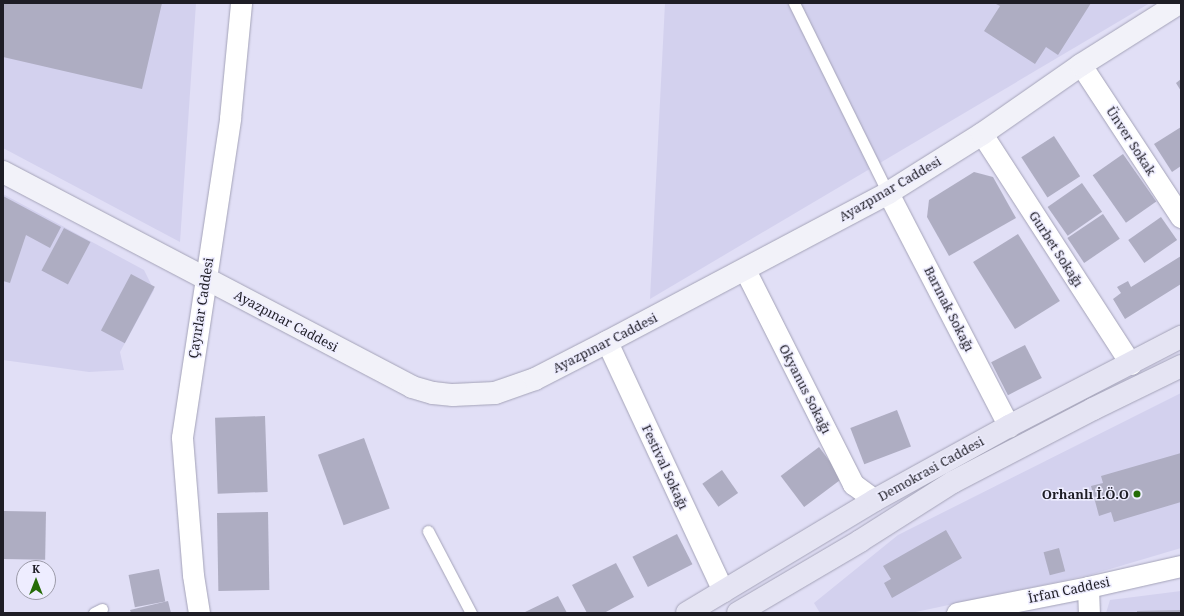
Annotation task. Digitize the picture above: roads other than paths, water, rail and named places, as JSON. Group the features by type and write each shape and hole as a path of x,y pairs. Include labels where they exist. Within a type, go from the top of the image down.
{"main road":[{"name":"Demokrasi Caddesi","path":"686,613 875,500 1009,426 1181,337"},
{"name":"Demokrasi Caddesi","path":"738,613 860,541 953,482 1093,409 1181,366"}],"street":[{"name":"Çayırlar Caddesi","path":"199,613 193,575 182,438 230,118 241,3"},
{"name":"Ayazpınar Caddesi","path":"3,172 412,387 433,393 474,395 494,393 535,379 745,270 888,193 982,134 1081,65 1179,3"},
{"name":"Ünver Sokak","path":"1081,65 1181,217"},
{"name":"Gurbet Sokağı","path":"982,134 1130,364"},
{"name":"Barınak Sokağı","path":"888,193 1009,426"},
{"name":"Okyanus Sokağı","path":"745,270 853,484 875,500"},
{"name":"Festival Sokağı","path":"607,342 723,591"},
{"name":"İrfan Caddesi","path":"957,613 1088,587 1181,566"},
{"path":"1088,587 1089,613"}],"lane":[{"path":"794,3 888,193"},
{"path":"428,531 471,613"}],"place":[{"name":"Orhanlı İ.Ö.O","path":"1137,494"}]}
